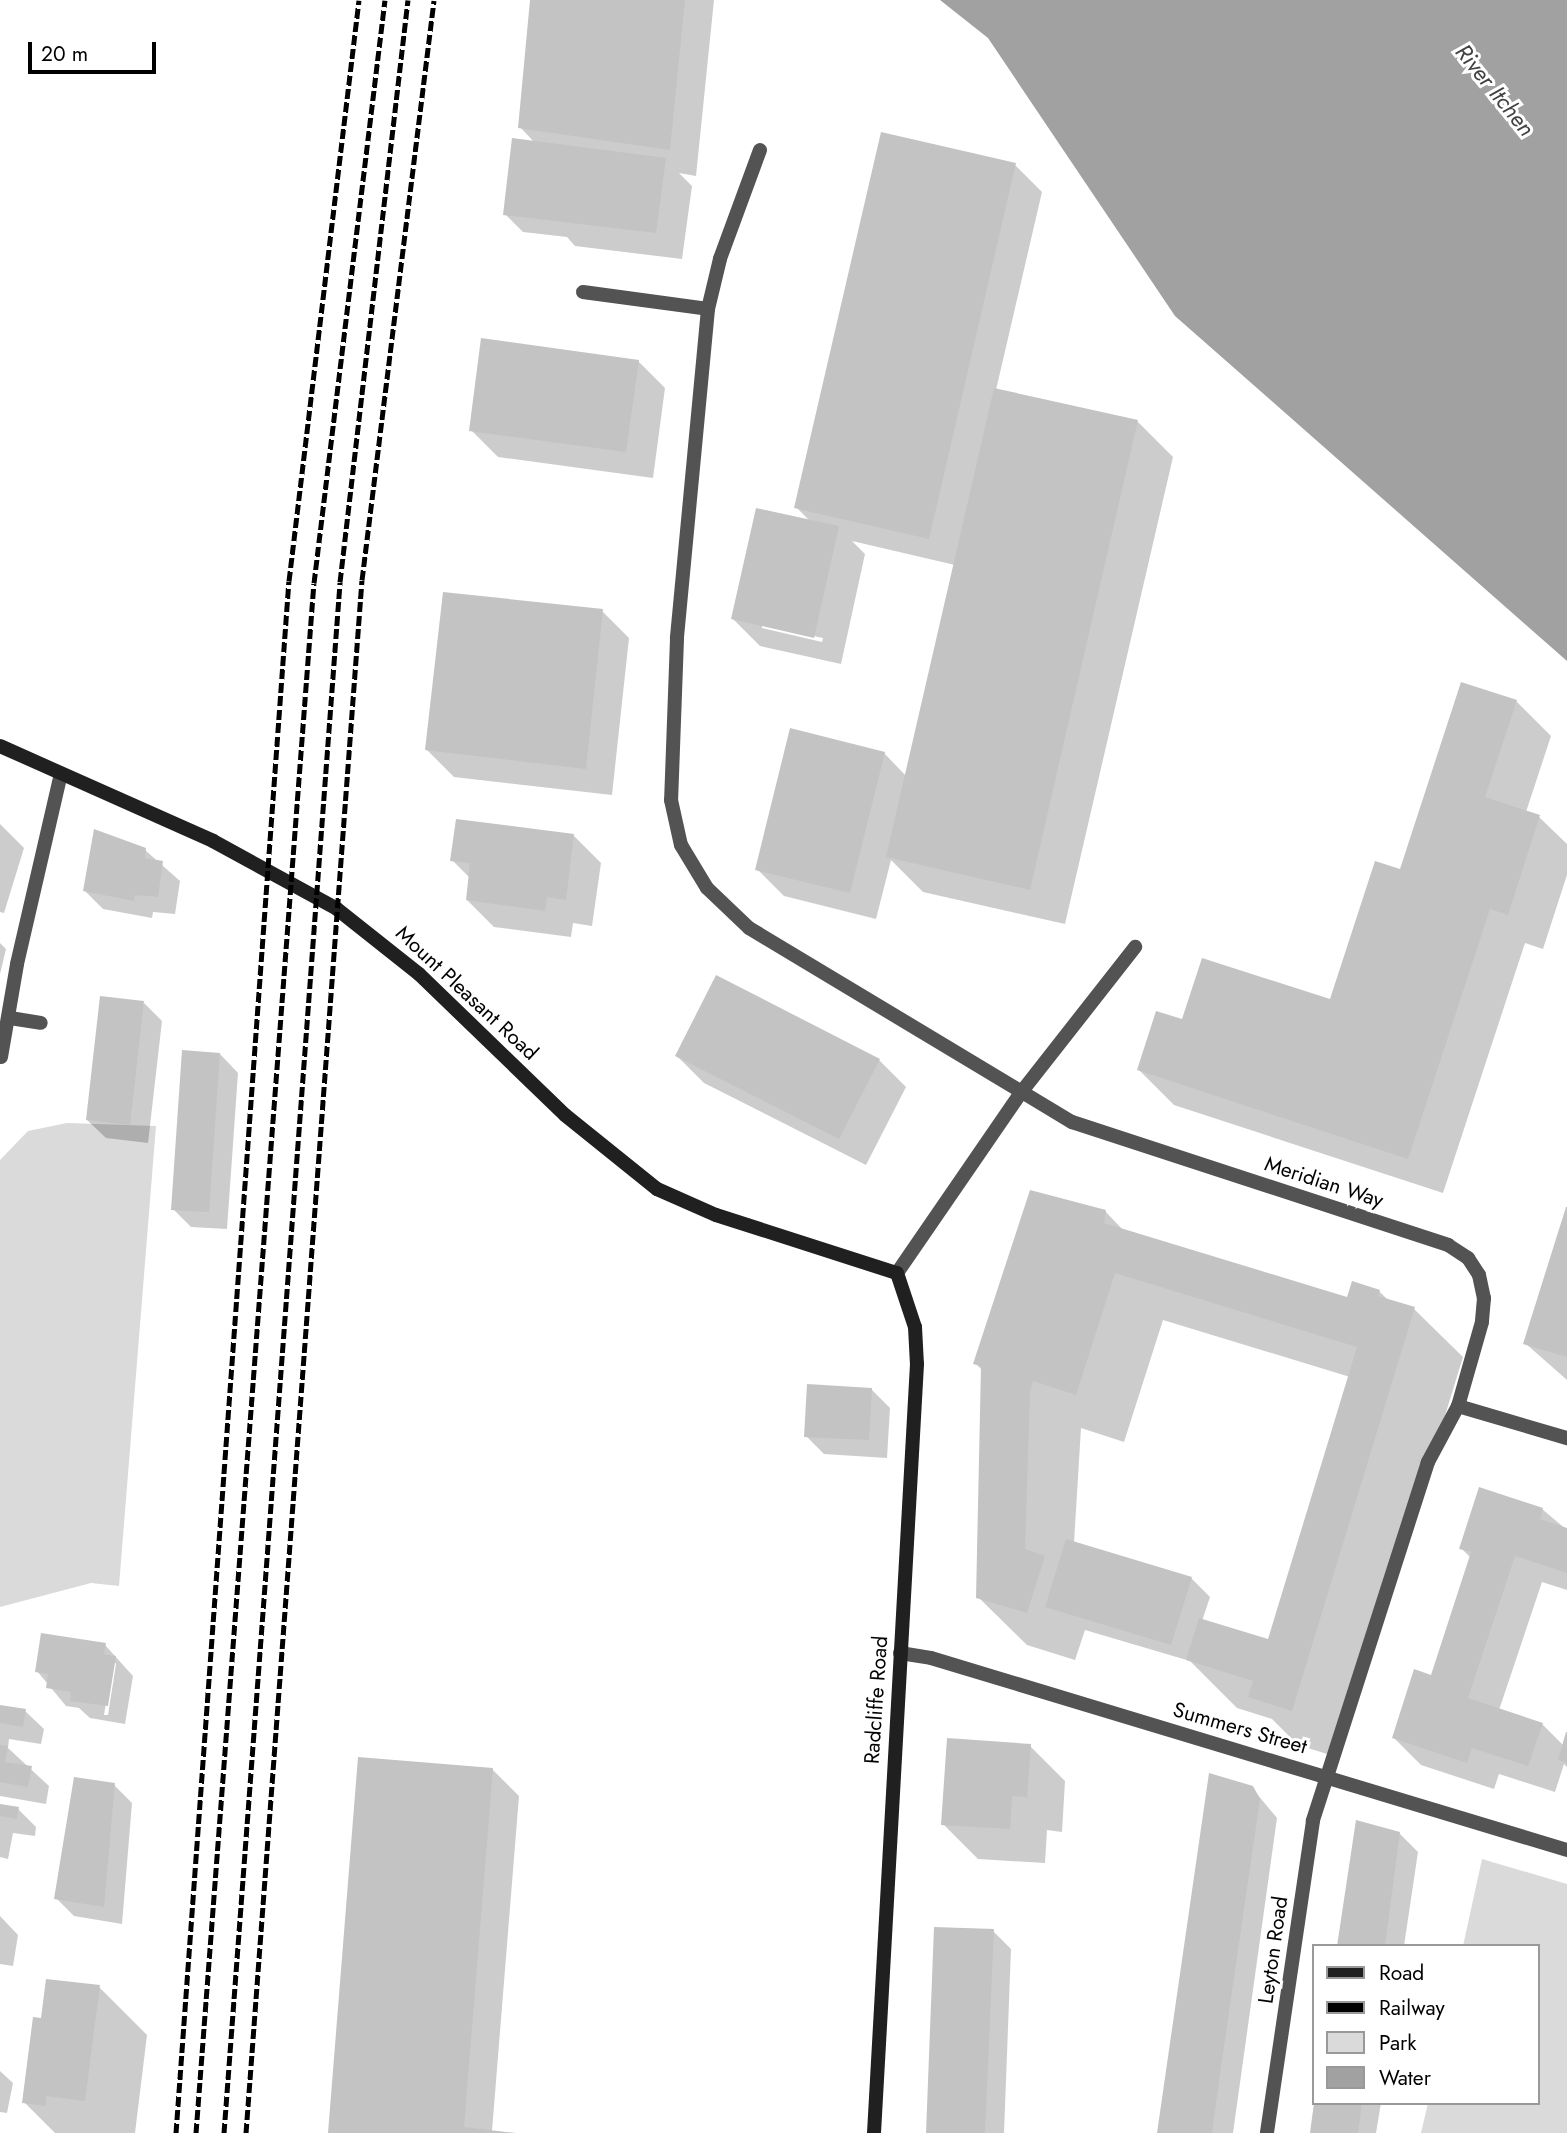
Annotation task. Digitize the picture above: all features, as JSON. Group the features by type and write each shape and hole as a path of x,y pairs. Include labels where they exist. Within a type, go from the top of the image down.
{"street":[{"name":"Meridian Way","path":"760,150 720,260 708,309 690,474 670,760 671,800 681,845 707,888 749,928 1023,1090 1072,1122 1448,1245 1468,1258 1479,1275 1484,1298 1458,1405 1428,1462 1325,1775"},
{"path":"583,292 708,309"},
{"name":"Mount Pleasant Road","path":"0,746 213,841 337,909 419,974 565,1115 657,1189 716,1215 897,1273"},
{"path":"1,1057 10,1018 17,964 61,774"},
{"path":"897,1273 1023,1090 1135,947"},
{"path":"10,1018 41,1024"},
{"name":"Radcliffe Road","path":"874,2133 917,1364 915,1327 897,1273"},
{"path":"1458,1405 1567,1438"},
{"name":"Summers Street","path":"900,1653 932,1658 1567,1850"},
{"name":"Leyton Road","path":"1267,2133 1313,1821 1325,1775"}],"green space":[{"path":"67,1123 156,1126 119,1586 91,1583 0,1607 0,1160 28,1131"},
{"path":"1482,1859 1567,1884 1567,2133 1421,2133 1428,2105 1539,2105 1539,1944 1463,1944"}],"water":[{"name":"River Itchen","path":"940,0 1567,0 1567,661 1175,316 988,38"}],"building":[{"path":"530,0 685,0 670,150 518,128"},
{"path":"881,132 1016,163 929,539 794,508"},
{"path":"512,138 666,158 656,233 503,215"},
{"path":"481,338 639,360 626,452 469,431"},
{"path":"994,388 1138,420 1030,890 886,857"},
{"path":"756,508 839,526 814,638 731,619"},
{"path":"443,592 603,609 586,769 425,750"},
{"path":"1461,682 1517,700 1485,797 1540,815 1508,915 1490,909 1408,1159 1137,1070 1156,1011 1182,1019 1202,958 1330,999 1375,861 1400,869"},
{"path":"790,728 885,752 850,893 755,870"},
{"path":"456,819 574,834 566,900 547,897 545,911 466,900 470,863 450,861"},
{"path":"94,829 146,848 145,858 163,861 158,897 135,895 134,901 83,891"},
{"path":"716,975 880,1059 839,1139 675,1056"},
{"path":"100,996 144,1001 130,1125 86,1120"},
{"path":"182,1050 220,1053 209,1212 171,1210"},
{"path":"1030,1190 1106,1210 1104,1223 1347,1297 1352,1281 1380,1290 1378,1296 1415,1307 1292,1711 1248,1697 1253,1681 1186,1660 1199,1618 1268,1639 1357,1347 1115,1273 1076,1395 1033,1381 1030,1392 1025,1549 1045,1556 1027,1613 976,1598 981,1366 973,1364"},
{"path":"1567,1207 1567,1357 1523,1344"},
{"path":"807,1384 872,1388 869,1440 804,1437"},
{"path":"1479,1487 1543,1508 1540,1519 1567,1528 1567,1573 1515,1556 1468,1698 1543,1723 1528,1766 1472,1748 1467,1763 1392,1738 1414,1669 1431,1675 1471,1552 1459,1549"},
{"path":"1066,1539 1192,1577 1171,1645 1045,1607"},
{"path":"41,1633 106,1643 104,1654 116,1656 108,1706 70,1701 71,1692 46,1688 48,1674 35,1672"},
{"path":"0,1705 26,1709 23,1727 0,1723"},
{"path":"1567,1732 1567,1763 1558,1760"},
{"path":"947,1738 1031,1744 1027,1797 1012,1796 1010,1829 941,1825"},
{"path":"0,1745 8,1746 5,1762 32,1766 28,1787 0,1782"},
{"path":"358,1757 493,1768 464,2127 514,2133 328,2133"},
{"path":"1209,1773 1253,1786 1260,1799 1212,2133 1157,2133"},
{"path":"74,1777 115,1783 104,1907 54,1899"},
{"path":"0,1804 19,1807 17,1819 0,1816"},
{"path":"1356,1820 1400,1832 1385,1944 1337,1944"},
{"path":"934,1927 994,1929 985,2133 926,2133"},
{"path":"46,1979 100,1985 85,2101 46,2096 46,2106 22,2103 33,2017 41,2018"},
{"path":"1314,2105 1362,2105 1358,2133 1310,2133"}],"railway":[{"path":"176,2133 289,581 359,0"},
{"path":"196,2133 314,583 385,0"},
{"path":"224,2133 340,582 408,0"},
{"path":"246,2133 362,580 434,0"}]}
